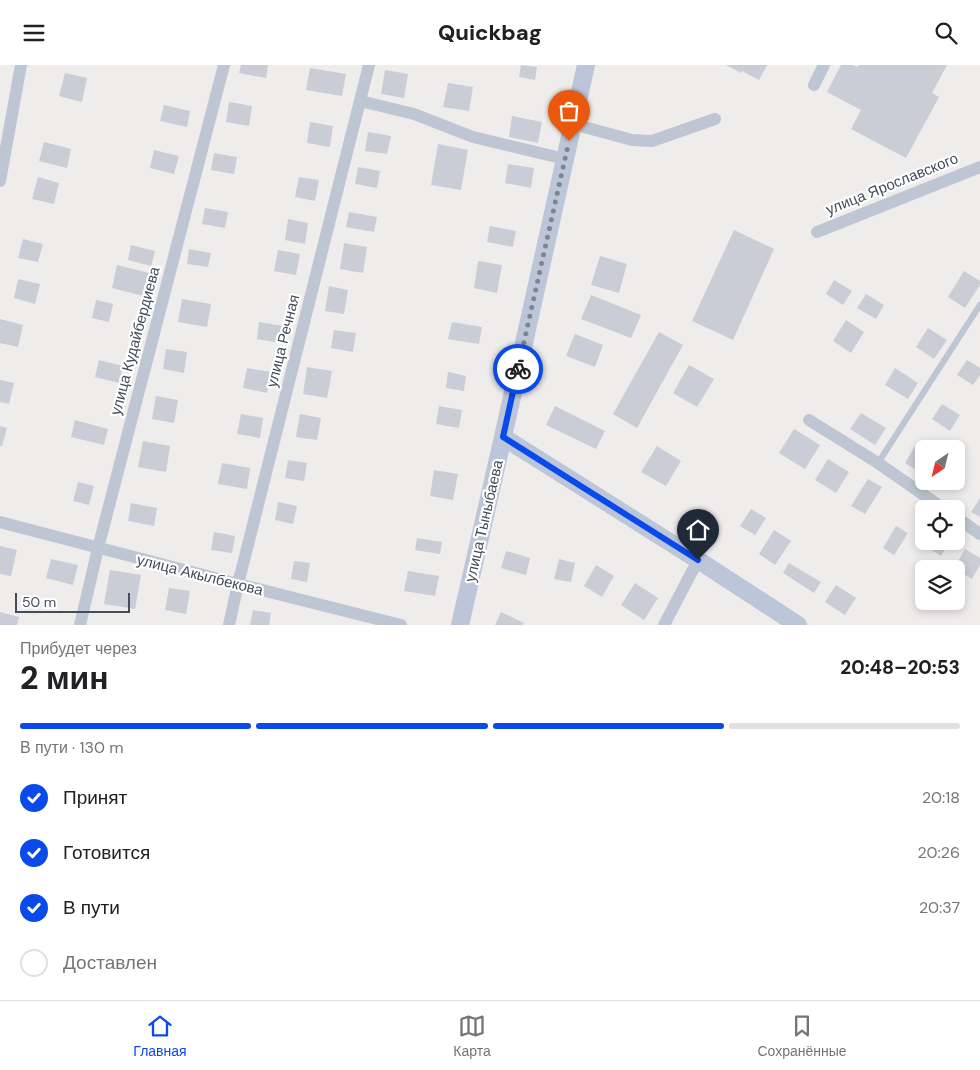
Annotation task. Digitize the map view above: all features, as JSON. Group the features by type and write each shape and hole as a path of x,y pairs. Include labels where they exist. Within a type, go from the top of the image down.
{"street":[{"path":"0,181 21,65"},
{"name":"улица Кудайбердиева","path":"80,625 98,548 224,65"},
{"name":"улица Речная","path":"229,625 369,65"},
{"name":"улица Тыныбаева","path":"460,625 586,65"},
{"path":"814,85 824,65"},
{"path":"360,101 414,114 473,137 566,159"},
{"path":"573,124 632,140 652,141 715,119"},
{"name":"улица Ярославского","path":"817,232 980,167"},
{"path":"809,420 878,463 931,500"},
{"path":"503,437 798,625"},
{"name":"улица Акылбекова","path":"0,522 238,585 401,625"},
{"path":"965,523 980,534"},
{"path":"664,625 698,560"}],"lane":[{"path":"878,463 980,305"}],"building":[{"path":"241,65 268,65 266,78 239,73"},
{"path":"521,65 537,67 535,80 519,77"},
{"path":"726,65 767,65 759,80"},
{"path":"841,65 857,67 859,65 947,65 932,93 939,97 906,158 851,129 861,110 827,92"},
{"path":"310,68 346,74 342,96 306,90"},
{"path":"385,70 408,74 404,98 381,94"},
{"path":"65,73 87,78 82,102 59,96"},
{"path":"448,83 473,87 469,111 443,107"},
{"path":"229,102 252,106 249,126 226,122"},
{"path":"164,105 190,111 187,127 160,121"},
{"path":"512,116 542,122 538,143 509,137"},
{"path":"310,122 333,126 330,147 307,143"},
{"path":"368,132 391,136 387,154 365,151"},
{"path":"44,142 71,149 67,168 39,161"},
{"path":"438,144 468,150 461,190 431,185"},
{"path":"154,150 179,156 174,174 150,168"},
{"path":"214,153 237,157 234,174 211,170"},
{"path":"508,164 534,168 531,188 505,183"},
{"path":"358,167 380,171 377,188 355,184"},
{"path":"38,177 59,183 54,204 32,199"},
{"path":"299,177 319,180 315,201 295,197"},
{"path":"205,208 228,212 225,228 202,224"},
{"path":"349,212 377,217 374,232 346,227"},
{"path":"288,219 308,223 305,244 285,240"},
{"path":"490,226 516,231 513,247 487,242"},
{"path":"734,230 774,249 733,340 692,321"},
{"path":"23,239 43,244 38,262 18,258"},
{"path":"344,243 367,247 363,273 340,269"},
{"path":"131,245 155,251 151,266 128,260"},
{"path":"189,249 211,253 208,267 187,264"},
{"path":"278,250 300,254 296,275 274,271"},
{"path":"600,256 627,264 619,293 591,285"},
{"path":"478,261 502,265 497,293 474,288"},
{"path":"117,265 149,273 143,296 112,288"},
{"path":"964,271 980,281 980,285 965,308 948,297"},
{"path":"18,279 40,284 35,304 14,298"},
{"path":"834,280 852,291 843,305 826,294"},
{"path":"329,286 348,290 344,314 325,311"},
{"path":"866,294 884,305 876,319 857,308"},
{"path":"591,295 641,315 631,338 581,319"},
{"path":"182,299 211,304 207,327 178,322"},
{"path":"96,300 113,304 109,322 92,318"},
{"path":"0,319 23,325 18,347 0,343"},
{"path":"846,320 864,332 851,353 833,341"},
{"path":"259,322 284,326 281,343 257,339"},
{"path":"452,322 482,327 479,344 448,339"},
{"path":"928,328 947,340 934,359 916,347"},
{"path":"334,330 356,333 353,352 331,348"},
{"path":"659,332 683,345 637,428 613,414"},
{"path":"575,334 603,345 595,367 566,356"},
{"path":"166,349 187,352 184,373 163,369"},
{"path":"99,360 123,366 119,383 95,377"},
{"path":"967,360 980,368 980,375 973,385 957,375"},
{"path":"689,365 714,379 697,407 673,393"},
{"path":"307,367 332,371 327,398 303,394"},
{"path":"247,368 271,372 267,393 243,388"},
{"path":"895,368 918,383 908,399 885,385"},
{"path":"448,372 466,376 464,391 446,388"},
{"path":"0,380 14,383 9,404 0,402"},
{"path":"156,396 178,400 174,423 152,419"},
{"path":"942,404 960,415 950,431 932,419"},
{"path":"439,406 462,410 459,428 436,424"},
{"path":"555,406 605,431 596,449 546,425"},
{"path":"861,413 886,428 875,445 850,429"},
{"path":"241,414 263,418 260,438 237,434"},
{"path":"300,414 321,418 317,440 296,437"},
{"path":"75,420 108,429 104,445 71,437"},
{"path":"0,426 7,428 2,446 0,446"},
{"path":"794,429 820,445 805,469 779,453"},
{"path":"143,441 170,446 166,472 138,467"},
{"path":"657,446 681,461 666,486 641,472"},
{"path":"915,446 915,469 905,463"},
{"path":"828,459 849,472 836,493 815,480"},
{"path":"288,460 307,463 304,481 285,478"},
{"path":"222,463 250,468 247,489 218,484"},
{"path":"434,470 458,474 453,500 430,496"},
{"path":"868,479 882,487 865,514 851,506"},
{"path":"78,482 94,486 89,505 73,501"},
{"path":"980,498 980,517 971,512"},
{"path":"278,502 297,506 293,524 275,520"},
{"path":"131,503 157,508 154,526 128,521"},
{"path":"751,509 766,518 755,535 740,526"},
{"path":"896,526 908,533 894,555 883,548"},
{"path":"774,530 791,541 775,565 759,554"},
{"path":"214,532 235,536 232,553 211,550"},
{"path":"417,538 442,542 440,554 415,550"},
{"path":"0,546 17,550 11,576 0,574"},
{"path":"965,549 980,558 980,565 972,579 965,575 965,560 959,560"},
{"path":"932,550 945,550 941,556"},
{"path":"506,551 530,558 526,575 501,568"},
{"path":"51,559 78,565 73,585 46,578"},
{"path":"559,559 575,563 571,582 554,579"},
{"path":"294,561 310,563 307,582 291,579"},
{"path":"789,563 821,582 814,593 783,573"},
{"path":"596,565 614,576 602,597 584,586"},
{"path":"110,570 141,575 135,609 104,604"},
{"path":"408,571 439,576 435,596 404,591"},
{"path":"635,583 658,598 644,620 621,605"},
{"path":"836,585 856,598 845,615 825,602"},
{"path":"169,588 190,591 186,614 165,610"},
{"path":"253,610 271,613 269,625 250,625"},
{"path":"0,612 19,617 17,625 0,625"},
{"path":"501,612 524,623 523,625 495,625"}],"way so far":[{"path":"518,369 569,141"}],"route":[{"path":"518,369 503,437 698,560"}]}
